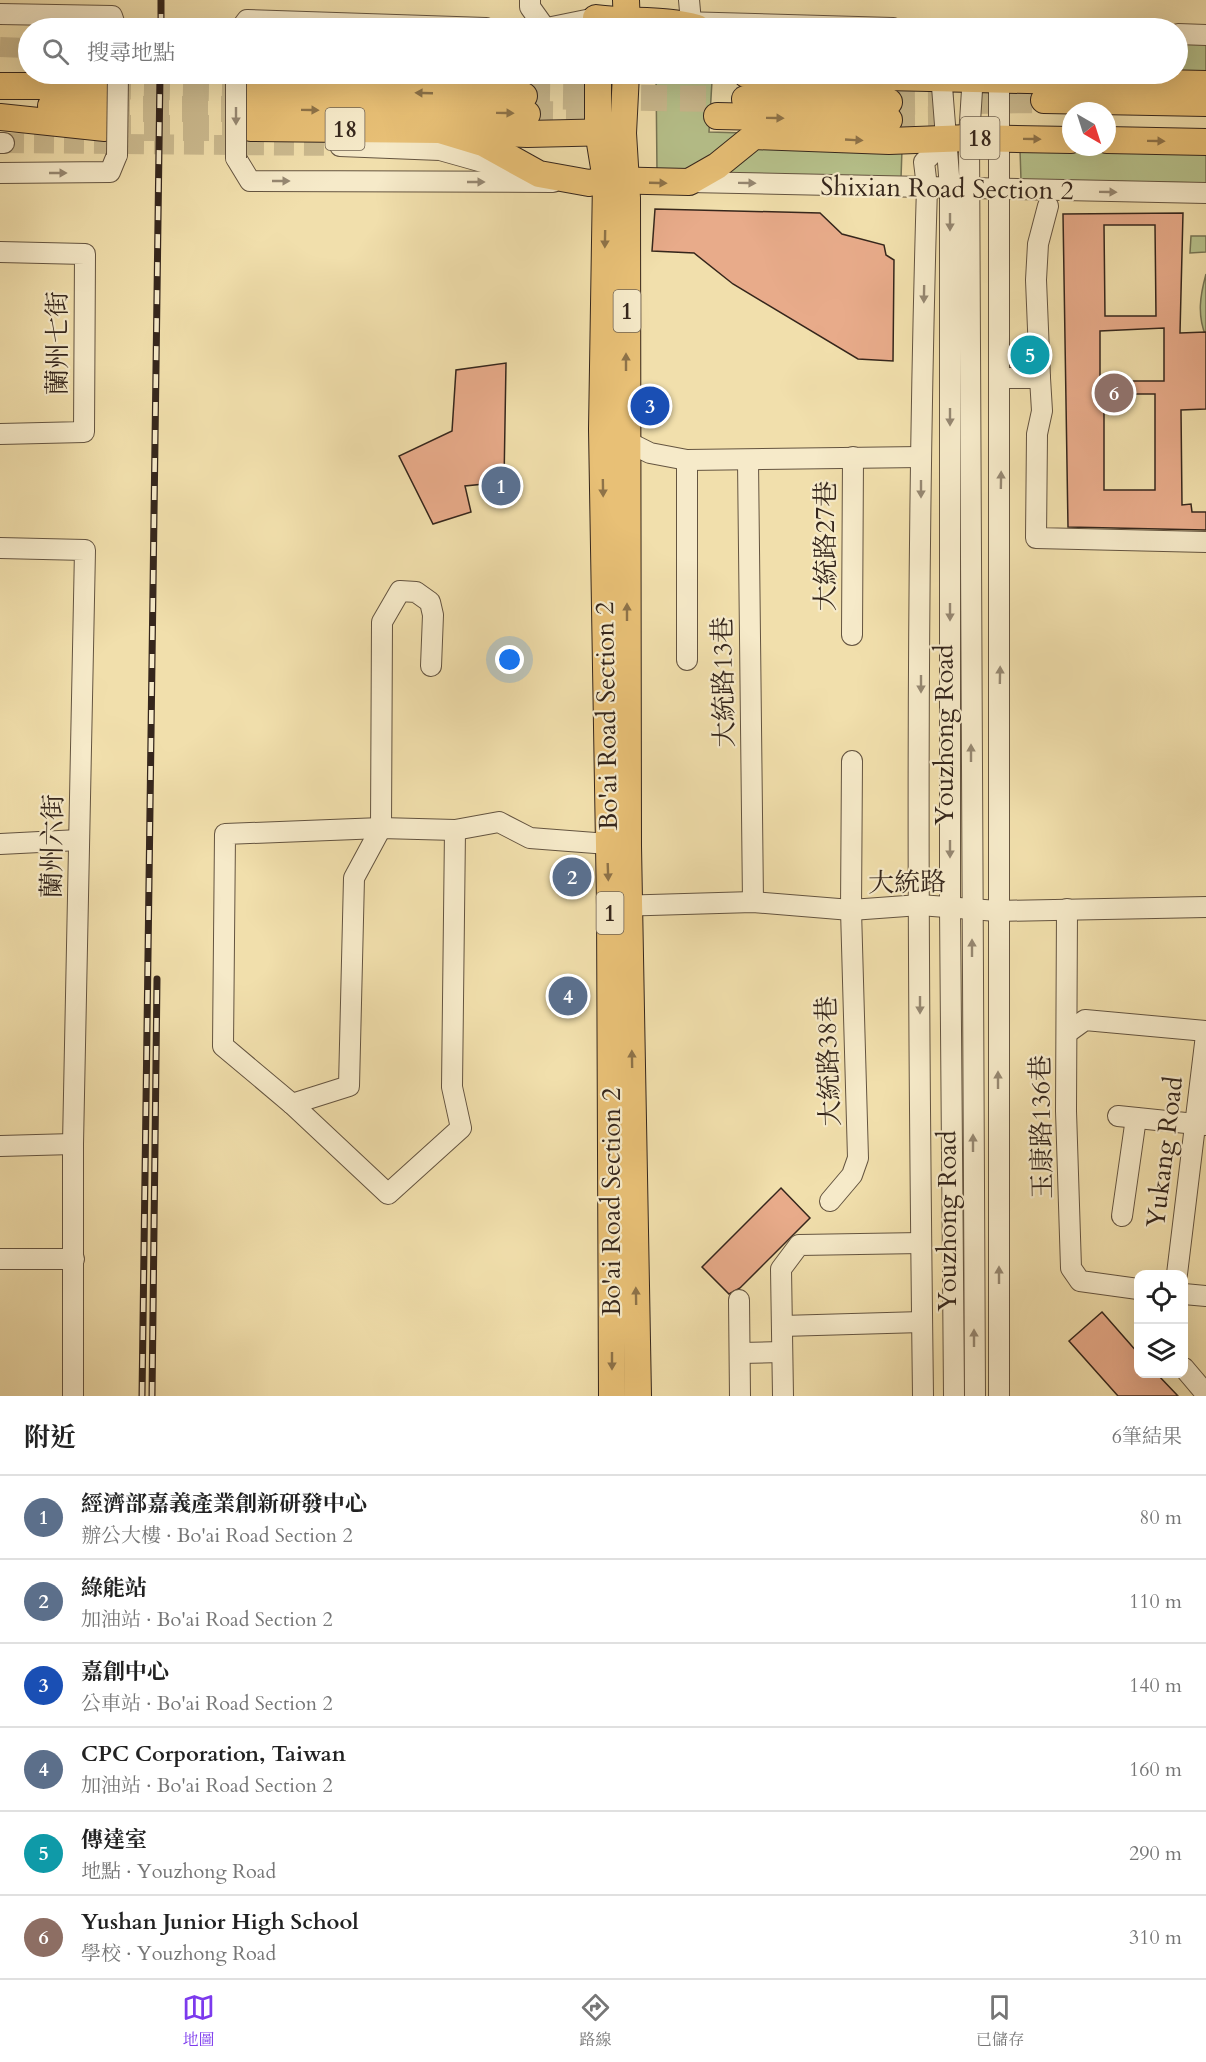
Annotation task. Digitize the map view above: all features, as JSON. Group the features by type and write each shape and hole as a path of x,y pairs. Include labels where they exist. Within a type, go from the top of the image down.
{"main road":[{"path":"596,16 688,18"},
{"path":"0,72 18,71"},
{"name":"18","path":"1188,83 1206,84"},
{"name":"Bo'ai Road Section 2","path":"599,84 611,132"},
{"name":"Bo'ai Road Section 2","path":"623,84 611,132 606,181 602,429 638,1396"},
{"path":"0,86 108,99"},
{"path":"0,104 108,99"},
{"path":"0,117 108,99"},
{"name":"18","path":"248,100 440,130 526,115"},
{"name":"18","path":"248,100 526,115 585,134 611,132"},
{"path":"1116,106 1206,103"},
{"path":"718,107 889,111"},
{"path":"1062,107 1044,108 1062,114"},
{"path":"1116,117 1206,118"},
{"path":"440,130 483,143 539,174 606,181 689,182"},
{"name":"Shixian Road Section 2","path":"689,182 717,166 754,136 890,141 1000,138 1062,140"},
{"path":"1116,140 1206,142"},
{"name":"Bo'ai Road Section 2","path":"606,181 626,441 618,844"},
{"name":"Bo'ai Road Section 2","path":"612,1396 620,906"}],"street":[{"path":"530,0 530,7 538,18"},
{"path":"0,14 112,16 113,18"},
{"path":"1188,34 1206,35"},
{"name":"Youzhong Road","path":"942,84 970,189 975,1396"},
{"name":"Youzhong Road","path":"954,1396 950,908 950,188 958,139 971,84"},
{"name":"Youzhong Road","path":"999,84 1002,378 997,911 999,1396"},
{"path":"0,173 110,172 117,155 108,99"},
{"path":"248,100 236,158 250,181 606,181"},
{"name":"Youzhong Road","path":"923,1396 920,905 921,457 927,187 924,162 958,139"},
{"path":"340,146 440,150 497,166 530,182"},
{"name":"Shixian Road Section 2","path":"689,182 1206,193"},
{"path":"1048,206 1038,244 1037,262 1042,411 1037,434 1036,538 1206,542"},
{"name":"蘭州七街","path":"0,252 85,254 84,432 0,434"},
{"path":"1002,378 1040,378"},
{"path":"602,429 650,453 687,460 921,457"},
{"name":"大統路27巷","path":"852,635 853,457"},
{"path":"687,460 687,660"},
{"name":"大統路13巷","path":"748,461 753,902"},
{"name":"蘭州六街","path":"0,548 85,550 74,1144 73,1396"},
{"path":"292,1104 349,1086 354,878 381,828 382,622 400,591 416,592 430,602 434,615 431,666"},
{"path":"851,910 852,761"},
{"path":"455,830 452,1087 461,1128 388,1194 292,1104 223,1046 225,834 381,828 455,830 499,822 530,838 618,844"},
{"path":"0,844 79,840"},
{"name":"大統路","path":"620,906 753,902 851,910 920,905 997,911 1206,907"},
{"name":"玉康路136巷","path":"1066,909 1066,1111 1071,1268 1080,1281 1134,1288"},
{"name":"大統路38巷","path":"830,1200 852,1175 858,1158 851,910"},
{"path":"1067,1033 1085,1020 1206,1033"},
{"name":"Yukang Road","path":"1178,1270 1200,1124 1206,1033"},
{"path":"1122,1216 1126,1117 1200,1124"},
{"path":"0,1146 74,1144"},
{"path":"783,1396 781,1269 799,1245 921,1243"},
{"path":"0,1259 74,1259"},
{"path":"1188,1294 1206,1296"},
{"path":"739,1300 740,1396"},
{"path":"782,1326 922,1322"},
{"path":"740,1353 782,1352"},
{"path":"1188,1373 1206,1394"}],"green space":[{"path":"1188,44 1206,44 1206,75 1188,74"},
{"path":"656,84 712,84 709,132 744,133 695,172 657,171"},
{"path":"755,142 902,149 901,179 709,176"},
{"path":"1020,150 1062,150 1062,156 1116,156 1116,150 1206,150 1206,183 1021,180"},
{"path":"1191,236 1206,236 1206,252 1190,253"},
{"path":"1206,274 1206,337 1201,321 1200,306"}],"building":[{"path":"655,209 820,213 842,234 884,245 886,255 894,260 893,361 858,359 733,284 694,253 652,251"},
{"path":"1183,213 1180,333 1206,332 1206,409 1181,410 1182,505 1191,504 1192,512 1206,512 1206,530 1068,527 1063,214","holes":["1104,225 1155,225 1156,316 1105,316","1164,328 1164,381 1100,381 1100,331","1104,394 1155,394 1155,490 1104,490"]},
{"path":"506,363 504,482 465,486 471,512 433,524 399,456 452,431 456,370"},
{"path":"781,1188 810,1218 740,1288 729,1294 702,1267"},
{"path":"1102,1312 1134,1348 1134,1378 1161,1378 1178,1396 1118,1396 1069,1341"}],"tunnel":[{"path":"0,47 18,48"},
{"path":"105,86 253,89"},
{"path":"524,96 719,99"},
{"path":"889,102 1044,100"},
{"path":"104,109 251,109"},
{"path":"527,114 620,115"},
{"path":"889,120 958,119"},
{"path":"105,128 251,128"},
{"path":"4,143 340,146"}],"railway":[{"path":"161,0 161,18"},
{"path":"142,1396 160,84"},
{"path":"152,1396 157,979"}],"place":[{"name":"傳達室","path":"1030,355"},
{"name":"Yushan Junior High School","path":"1114,393"},
{"name":"嘉創中心","path":"650,406"},
{"name":"經濟部嘉義產業創新研發中心","path":"501,486"},
{"name":"綠能站","path":"572,877"},
{"name":"CPC Corporation, Taiwan","path":"568,996"}]}
